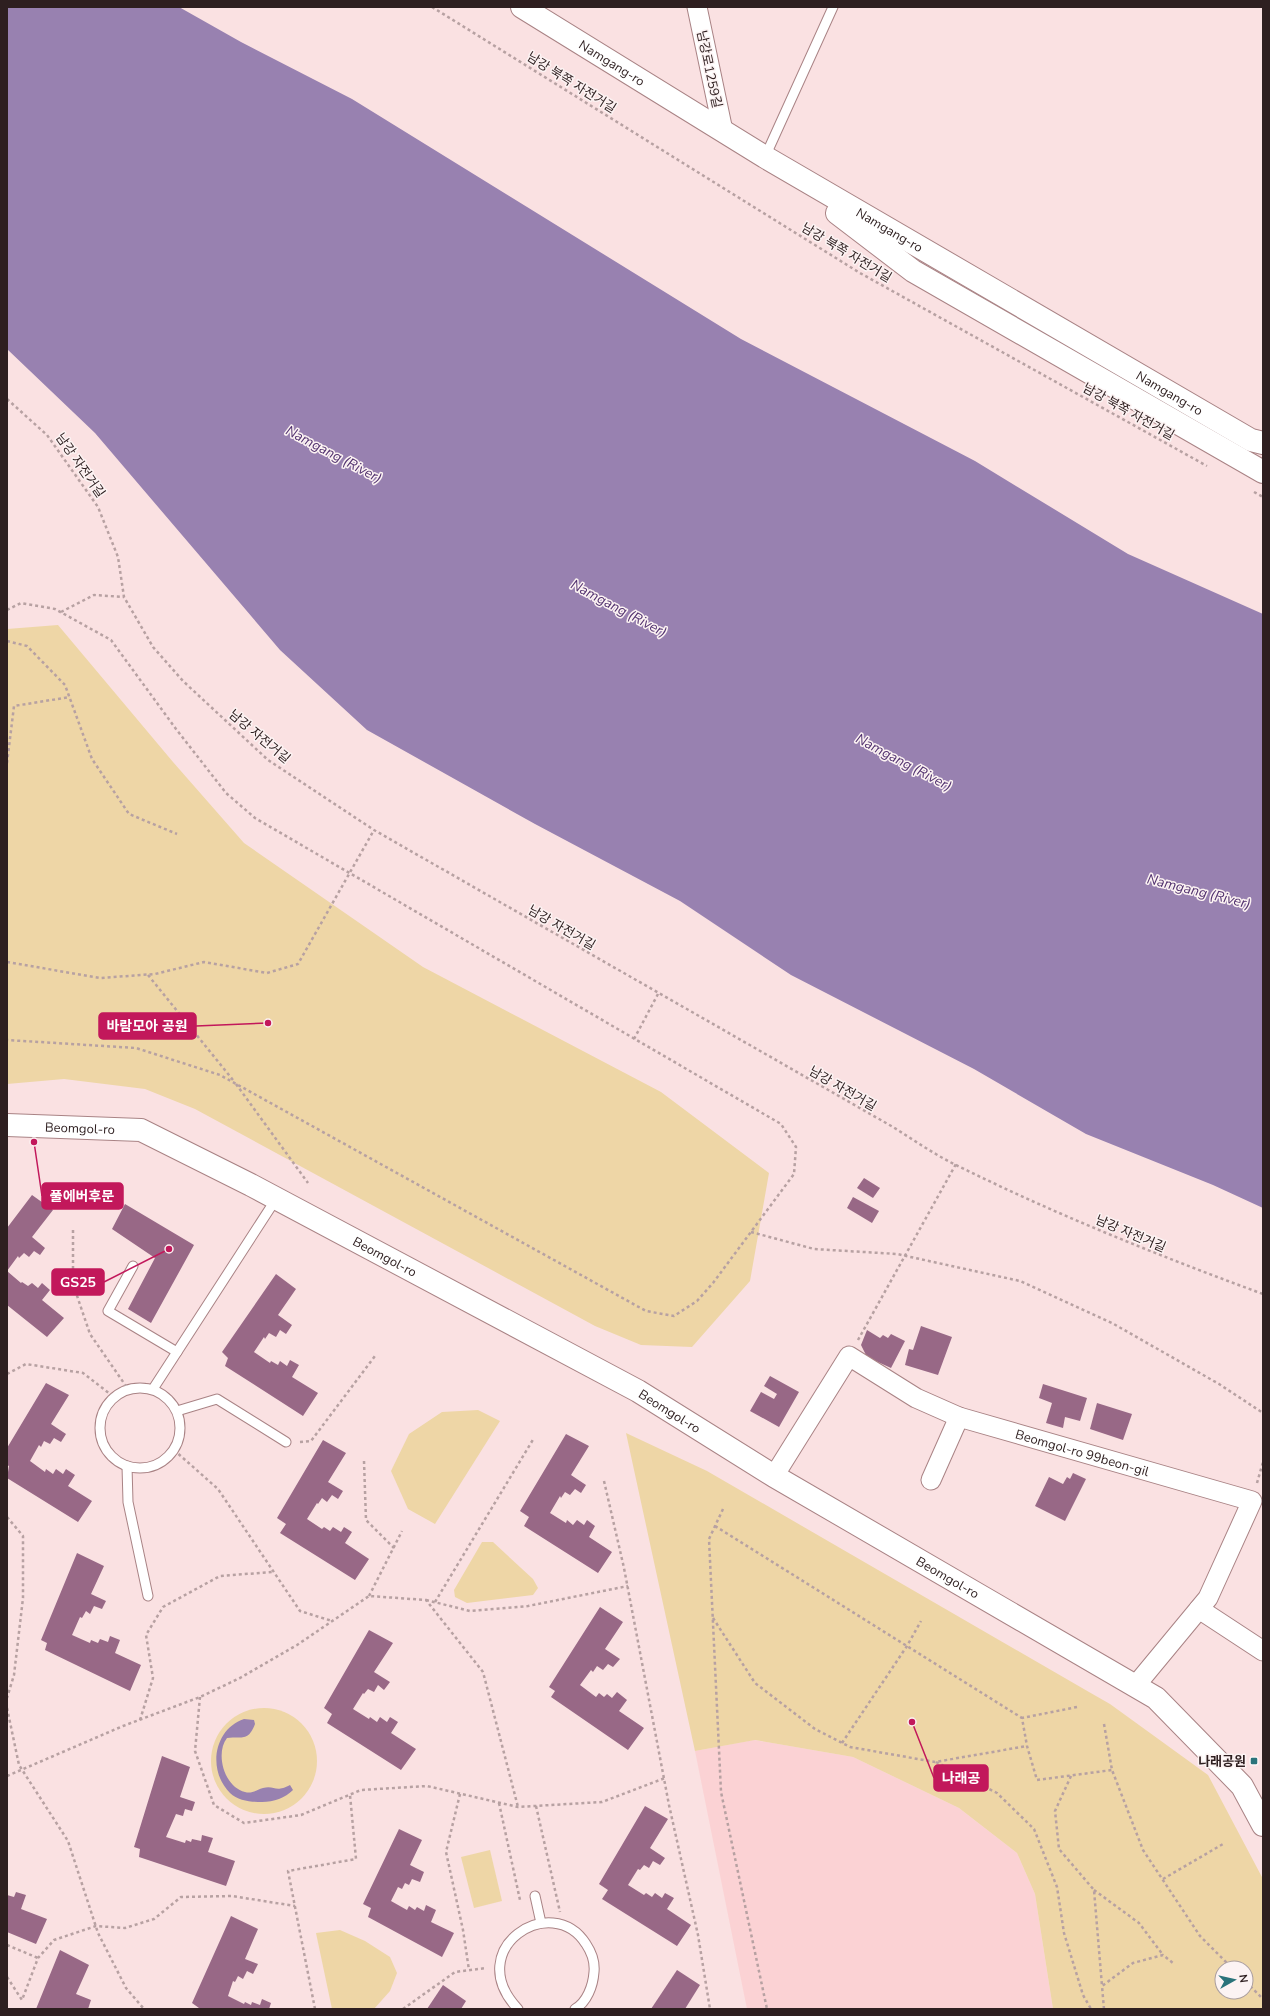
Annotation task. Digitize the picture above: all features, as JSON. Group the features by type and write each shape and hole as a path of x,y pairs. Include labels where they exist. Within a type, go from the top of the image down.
{"street":[{"name":"Namgang-ro","path":"522,7 765,157 1252,440 1263,444"},
{"name":"남강로1259길","path":"697,7 723,131"},
{"path":"765,157 913,271 1263,472"},
{"name":"Beomgol-ro","path":"7,1125 141,1130 276,1199 638,1391 774,1476 1156,1698 1242,1786 1263,1825"},
{"path":"774,1476 848,1356"},
{"name":"Beomgol-ro 99beon-gil","path":"848,1356 916,1398 959,1417 1258,1502 1208,1598 1136,1685"},
{"path":"930,1480 959,1417"},
{"path":"1199,1609 1263,1651"}],"lane":[{"path":"765,157 833,7"},
{"path":"153,1389 276,1199"},
{"path":"133,1266 108,1311 177,1352"},
{"path":"141,1387 153,1389 163,1394 177,1411 180,1424 179,1437 174,1450 165,1460 153,1466 140,1468 127,1466 116,1460 107,1451 101,1440 99,1427 101,1414 114,1397 128,1389 141,1387"},
{"path":"177,1411 217,1399 286,1442"},
{"path":"127,1466 128,1502 148,1596"},
{"path":"535,1896 541,1923"},
{"path":"518,2009 507,1998 500,1983 499,1966 503,1951 512,1937 526,1927 541,1923 556,1923 571,1929 583,1938 591,1951 595,1966 594,1982 588,1996 575,2009"}],"path":[{"name":"남강 북쪽 자전거길","path":"432,7 860,273 1214,470"},
{"name":"남강 자전거길","path":"7,399 47,434 98,507 118,557 124,597 153,647 183,681 268,760 374,830 956,1164 1035,1204 1169,1260 1263,1294"},
{"path":"1249,489 1263,497"},
{"path":"60,612 94,595 124,597"},
{"path":"7,610 21,603 55,609 111,640 176,729 226,793 255,818 781,1124 796,1147 794,1174 713,1283 697,1301 674,1316 646,1311 220,1075 136,1048 7,1040"},
{"path":"7,641 27,646 65,685 92,759 129,814 177,834"},
{"path":"7,763 14,706 70,697"},
{"path":"7,962 100,978 148,974 204,962 267,974 298,964 374,830"},
{"path":"148,974 234,1083 308,1183"},
{"path":"634,1039 658,994"},
{"path":"848,1356 956,1164"},
{"path":"73,1230 73,1284 75,1291 90,1334 128,1389"},
{"path":"751,1232 814,1249 906,1255 1027,1285 1112,1323 1219,1384 1263,1413"},
{"path":"286,1442 311,1441 375,1356"},
{"path":"7,1374 26,1364 83,1373 114,1397"},
{"path":"434,1602 534,1438"},
{"path":"174,1450 218,1489 272,1572 300,1611 332,1621"},
{"path":"364,1461 366,1520 394,1548"},
{"path":"604,1481 628,1586 665,1778 698,1935 710,2009"},
{"path":"723,1509 709,1539 721,1792 767,2009"},
{"path":"7,1517 23,1536 23,1598 14,1675 7,1698"},
{"path":"715,1526 1022,1718 1077,1707"},
{"path":"7,1776 140,1720 200,1697 240,1678 297,1644 369,1596 402,1531"},
{"path":"140,1720 153,1678 146,1635 163,1607 220,1576 272,1572"},
{"path":"369,1596 426,1600 470,1611 528,1606 628,1586"},
{"path":"426,1600 483,1672 518,1807"},
{"path":"713,1618 755,1683 815,1730 850,1747 935,1762 997,1792 1034,1829 1057,1887 1064,1934 1083,1995 1091,2009"},
{"path":"842,1743 907,1646 921,1621"},
{"path":"200,1697 195,1751 214,1804 244,1823 301,1815 361,1790 427,1786 518,1807 602,1802 665,1778"},
{"path":"7,1708 19,1765 68,1841 96,1926 126,1988 144,2009"},
{"path":"1022,1718 1027,1746 1037,1780 1112,1770"},
{"path":"1104,1724 1112,1770 1144,1850 1200,1936 1224,1960"},
{"path":"935,1762 1027,1746"},
{"path":"1071,1776 1055,1811 1059,1849 1094,1890 1139,1923 1163,1955 1173,1963"},
{"path":"460,1794 446,1852 463,1930 469,1970"},
{"path":"314,2009 288,1872 356,1859 350,1795"},
{"path":"499,1803 526,1927"},
{"path":"536,1806 563,1926"},
{"path":"1163,1879 1223,1844"},
{"path":"1094,1890 1104,2009"},
{"path":"7,1977 22,2000 38,1958 54,1940 96,1926 125,1928 154,1920 181,1897 232,1896 295,1906"},
{"path":"7,1945 38,1958"},
{"path":"1102,1986 1133,1963 1163,1955"},
{"path":"403,2009 455,1972 499,1966"},
{"path":"1254,1990 1263,1999"}],"shaded area":[{"path":"58,625 173,762 244,843 423,967 661,1092 769,1173 750,1281 692,1347 641,1345 595,1326 195,1109 145,1089 64,1079 7,1084 7,629"},
{"path":"478,1410 500,1421 435,1524 408,1509 391,1471 409,1434 442,1412"},
{"path":"626,1433 707,1471 1110,1704 1208,1775 1263,1879 1263,2009 1053,2009 1035,1894 1017,1853 959,1808 853,1757 755,1740 695,1751"},
{"path":"482,1542 493,1542 533,1579 538,1588 533,1595 467,1603 455,1597 454,1590"},
{"path":"264,1708 284,1712 302,1723 313,1741 317,1761 313,1781 302,1799 284,1810 264,1814 244,1810 226,1799 215,1781 211,1761 215,1741 226,1723 244,1712"},
{"path":"754,1740 853,1757 959,1808 1017,1853 1035,1894 1053,2009 747,2009 695,1751"},
{"path":"490,1850 502,1901 474,1908 461,1857"},
{"path":"340,1930 365,1941 390,1957 397,1973 390,1991 374,2009 332,2009 316,1933"}],"water":[{"name":"Namgang (River)","path":"7,7 179,7 241,42 352,99 741,339 975,461 1128,554 1263,614 1263,1208 1213,1185 1086,1134 974,1069 791,975 680,901 535,824 367,730 280,650 95,433 7,349"},
{"path":"244,1719 254,1720 255,1724 250,1734 244,1737 227,1738 223,1744 222,1760 227,1777 238,1789 245,1792 252,1792 267,1787 278,1789 290,1785 293,1790 283,1797 266,1802 253,1802 233,1796 223,1784 218,1773 216,1762 220,1741 234,1724"}],"building":[{"path":"864,1178 880,1188 873,1198 857,1188"},
{"path":"32,1195 53,1210 32,1237 45,1248 40,1255 34,1251 29,1257 24,1253 19,1258 18,1256 7,1271 7,1228"},
{"path":"853,1197 879,1211 872,1223 847,1208"},
{"path":"125,1204 194,1245 151,1323 128,1309 155,1258 112,1229"},
{"path":"7,1271 21,1283 22,1282 28,1286 32,1283 38,1288 42,1283 50,1290 42,1300 64,1318 47,1337 7,1305"},
{"path":"276,1274 296,1289 278,1315 292,1325 286,1334 280,1330 276,1337 269,1333 265,1339 264,1337 254,1352 270,1363 271,1361 278,1365 280,1361 287,1366 290,1360 299,1365 292,1377 318,1393 303,1416 225,1366 228,1358 222,1352"},
{"path":"921,1326 952,1337 938,1375 905,1365 909,1349 913,1350"},
{"path":"867,1330 880,1338 883,1335 888,1338 891,1334 905,1341 891,1368 867,1357 861,1345"},
{"path":"770,1376 799,1392 779,1427 750,1411 761,1392 774,1399 777,1394 764,1386"},
{"path":"46,1383 69,1395 51,1424 66,1434 61,1442 54,1438 50,1444 44,1441 41,1447 39,1445 30,1461 45,1472 46,1469 53,1474 56,1469 63,1474 66,1469 75,1475 68,1486 92,1501 78,1522 7,1478 9,1466 7,1465 7,1448"},
{"path":"1043,1384 1087,1398 1080,1421 1065,1417 1063,1428 1046,1423 1052,1403 1039,1398"},
{"path":"1097,1403 1132,1414 1123,1440 1090,1429"},
{"path":"566,1434 589,1446 571,1475 586,1485 581,1493 575,1489 570,1495 565,1492 561,1498 560,1496 550,1513 566,1523 567,1520 573,1525 577,1520 584,1525 587,1520 595,1526 589,1537 612,1552 598,1573 524,1526 529,1517 520,1511"},
{"path":"323,1440 346,1453 328,1482 343,1491 338,1499 332,1495 327,1502 322,1498 307,1519 322,1529 324,1527 330,1531 333,1527 341,1532 344,1527 352,1532 345,1543 369,1559 355,1580 280,1533 286,1524 277,1518"},
{"path":"1073,1473 1086,1479 1065,1521 1035,1506 1049,1477 1063,1484 1067,1477 1070,1479"},
{"path":"77,1553 104,1566 91,1594 106,1601 102,1609 94,1606 90,1614 86,1611 82,1618 80,1617 72,1635 90,1643 91,1640 98,1643 100,1639 108,1642 110,1636 120,1640 115,1653 141,1665 130,1691 45,1650 47,1643 41,1640"},
{"path":"600,1607 623,1622 605,1649 620,1659 613,1667 608,1664 603,1670 597,1666 593,1672 591,1670 580,1685 596,1697 599,1693 604,1697 607,1694 612,1698 617,1692 627,1700 619,1711 644,1728 628,1750 551,1697 555,1691 549,1687"},
{"path":"369,1630 393,1643 374,1672 390,1682 384,1690 378,1685 374,1692 368,1689 364,1694 363,1693 353,1709 377,1722 380,1717 387,1722 390,1717 398,1722 391,1733 416,1749 401,1770 327,1723 332,1714 324,1708"},
{"path":"162,1756 190,1767 180,1797 195,1802 192,1811 185,1809 183,1816 176,1814 166,1837 185,1843 186,1840 191,1842 192,1839 201,1841 202,1835 213,1838 208,1852 235,1861 226,1886 139,1857 140,1849 134,1847"},
{"path":"645,1806 668,1819 650,1848 665,1858 660,1865 653,1861 649,1868 644,1865 640,1870 638,1869 628,1885 644,1895 646,1893 652,1897 655,1893 662,1898 665,1893 674,1898 667,1909 691,1925 677,1946 602,1899 608,1890 599,1884"},
{"path":"399,1829 422,1840 410,1865 424,1872 420,1882 412,1879 409,1885 405,1883 402,1889 398,1887 391,1901 407,1910 409,1906 415,1910 417,1907 424,1911 426,1905 436,1910 431,1922 454,1933 442,1957 368,1917 371,1908 363,1904"},
{"path":"16,1892 26,1895 21,1909 47,1919 36,1944 7,1932 7,1895 14,1897"},
{"path":"231,1916 258,1929 245,1959 258,1964 253,1974 247,1971 243,1979 238,1976 235,1982 233,1981 228,1996 244,2004 245,2002 251,2005 252,2002 260,2005 262,1999 271,2003 269,2009 199,2009 192,2003"},
{"path":"60,1950 89,1965 76,1994 91,2000 88,2009 36,2009"},
{"path":"677,1970 700,1985 685,2009 651,2009"},
{"path":"443,1985 466,2001 461,2009 427,2009"}],"place":[{"name":"바람모아 공원","path":"268,1023"},
{"name":"풀에버후문","path":"34,1142"},
{"name":"GS25","path":"169,1249"},
{"name":"나래공","path":"912,1722"},
{"name":"나래공원","path":"1254,1761"}]}
